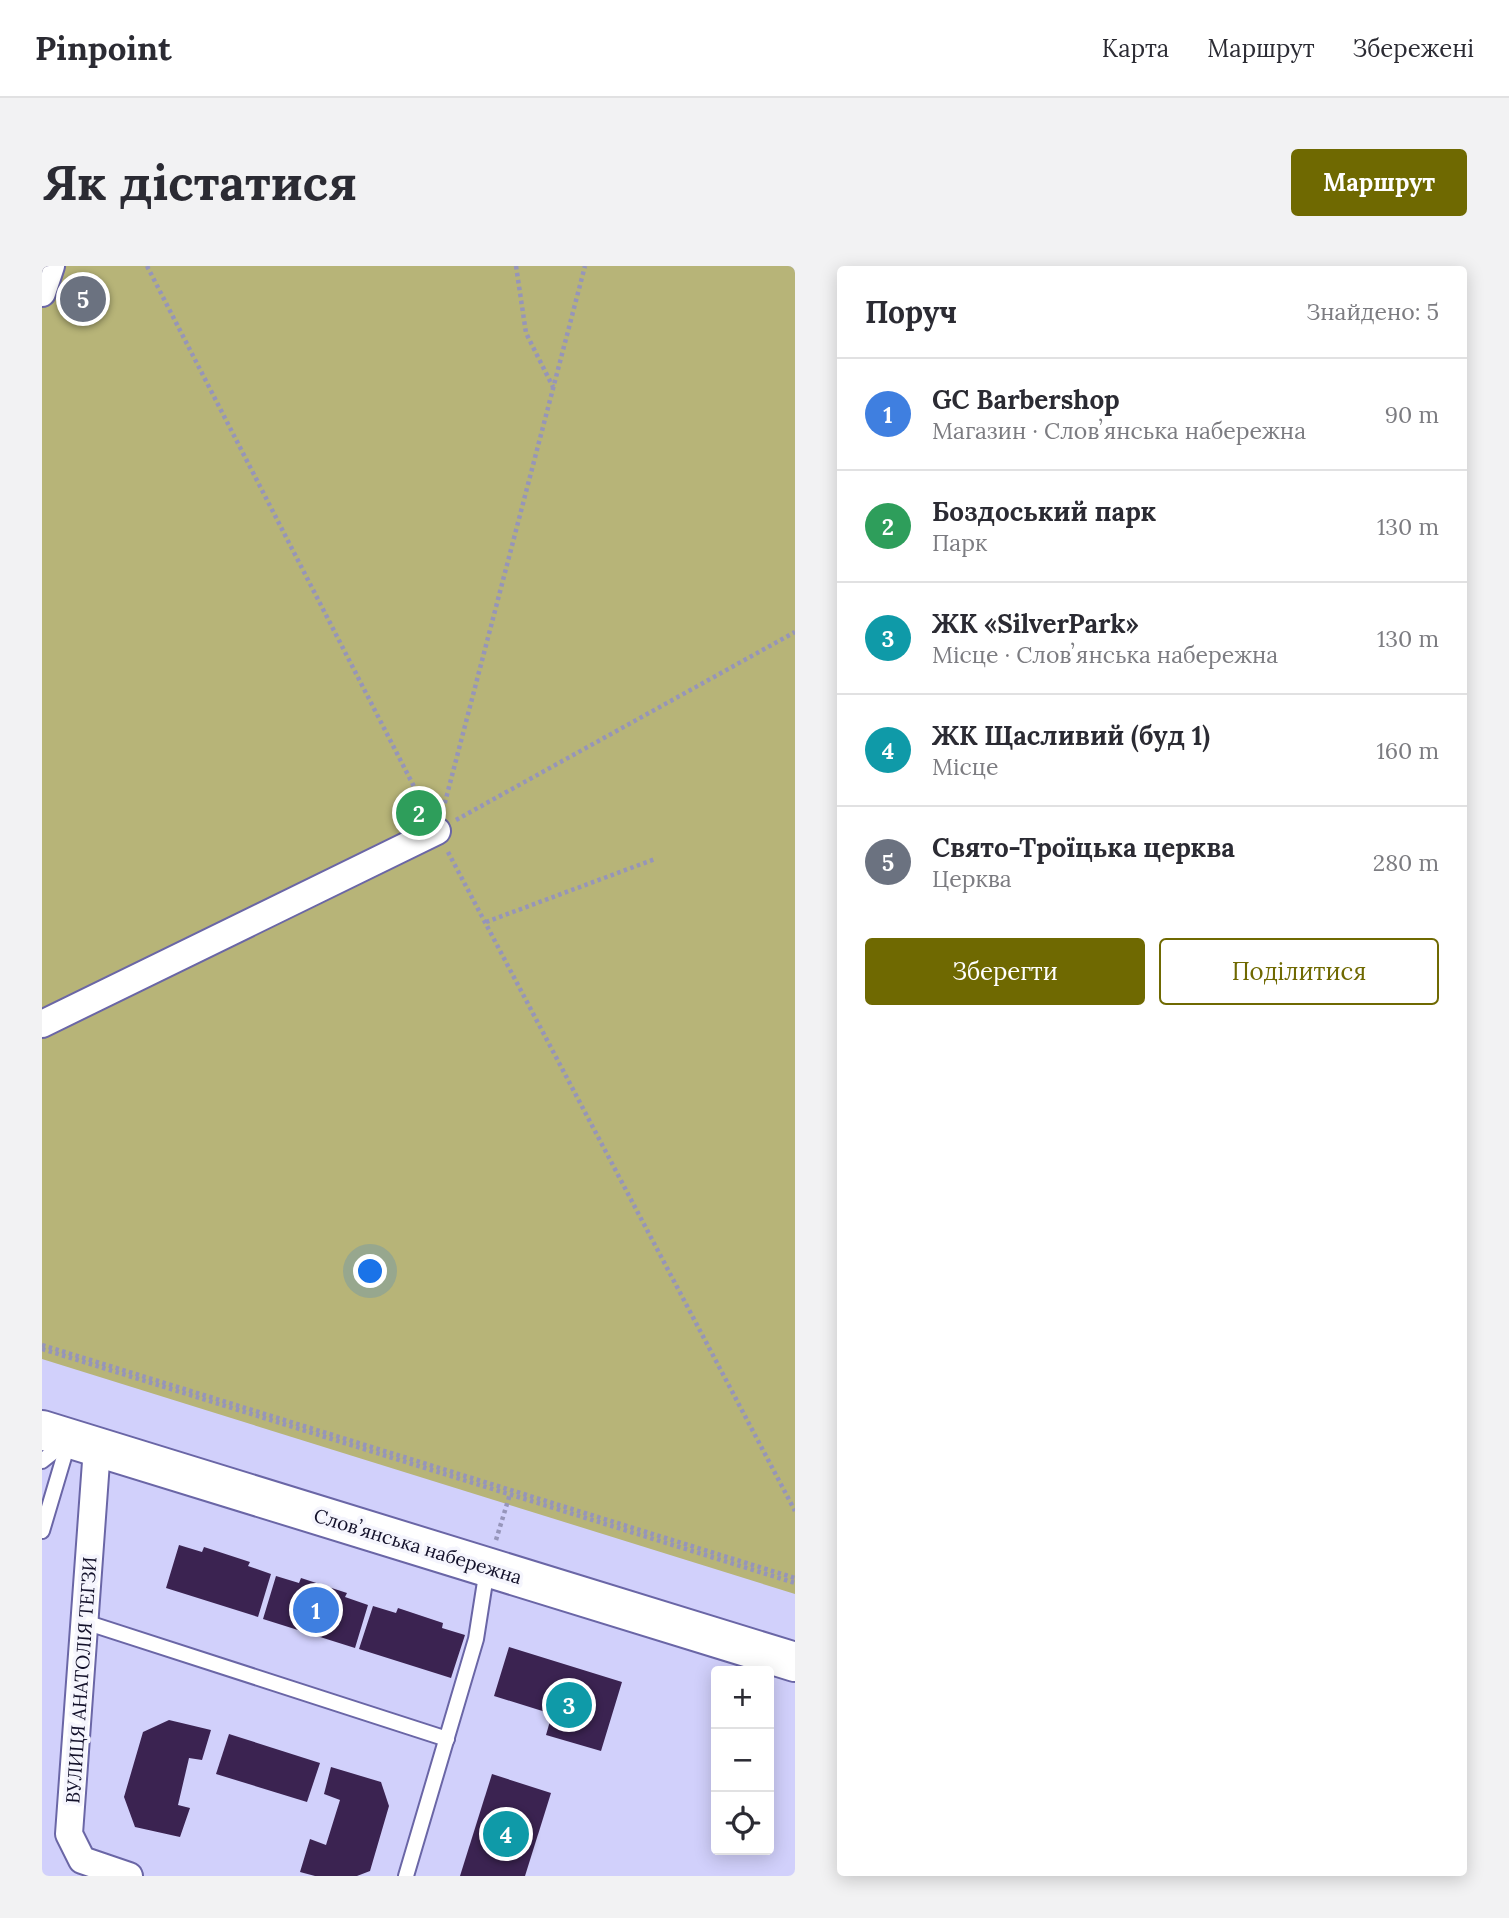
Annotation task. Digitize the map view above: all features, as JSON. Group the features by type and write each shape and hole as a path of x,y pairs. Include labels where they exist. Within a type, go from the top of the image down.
{"street":[{"path":"42,293 51,266"},
{"path":"42,1024 437,831"},
{"name":"Словʼянська набережна","path":"63,1445 487,1568 795,1662"},
{"name":"ВУЛИЦЯ АНАТОЛІЯ ТЕГЗИ","path":"63,1445 85,1622 69,1834 82,1860 129,1876"}],"lane":[{"path":"42,1531 63,1445"},
{"path":"406,1876 476,1639 487,1568"},
{"path":"85,1622 447,1739"}],"path":[{"path":"147,266 437,831 795,1511"},
{"path":"516,266 526,333 553,387"},
{"path":"437,831 585,266"},
{"path":"437,831 795,632"},
{"path":"486,922 655,859"},
{"path":"42,1347 795,1580"},
{"path":"42,1347 669,1536 795,1580"},
{"path":"487,1568 510,1494"}],"shaded area":[{"path":"42,266 795,266 795,1594 42,1359"}],"building":[{"path":"179,1545 202,1552 204,1547 250,1562 248,1566 271,1574 258,1617 166,1588"},
{"path":"276,1576 299,1583 301,1578 347,1593 345,1597 368,1605 355,1648 263,1619"},
{"path":"373,1606 396,1613 398,1608 443,1623 442,1628 465,1635 451,1678 359,1649"},
{"path":"509,1647 622,1682 601,1751 546,1735 552,1714 494,1696"},
{"path":"169,1720 211,1730 202,1760 189,1758 178,1805 190,1808 180,1837 135,1827 124,1797 143,1732"},
{"path":"229,1734 320,1763 307,1802 216,1774"},
{"path":"331,1767 381,1782 389,1806 370,1871 357,1876 315,1876 300,1872 310,1839 326,1845 340,1800 324,1794"},
{"path":"492,1774 551,1793 525,1876 460,1876"}],"place":[{"name":"Свято-Троїцька церква","path":"83,299"},
{"name":"Боздоський парк","path":"419,813"},
{"name":"GC Barbershop","path":"316,1610"},
{"name":"ЖК «SilverPark»","path":"569,1705"},
{"name":"ЖК Щасливий (буд 1)","path":"506,1834"}]}
